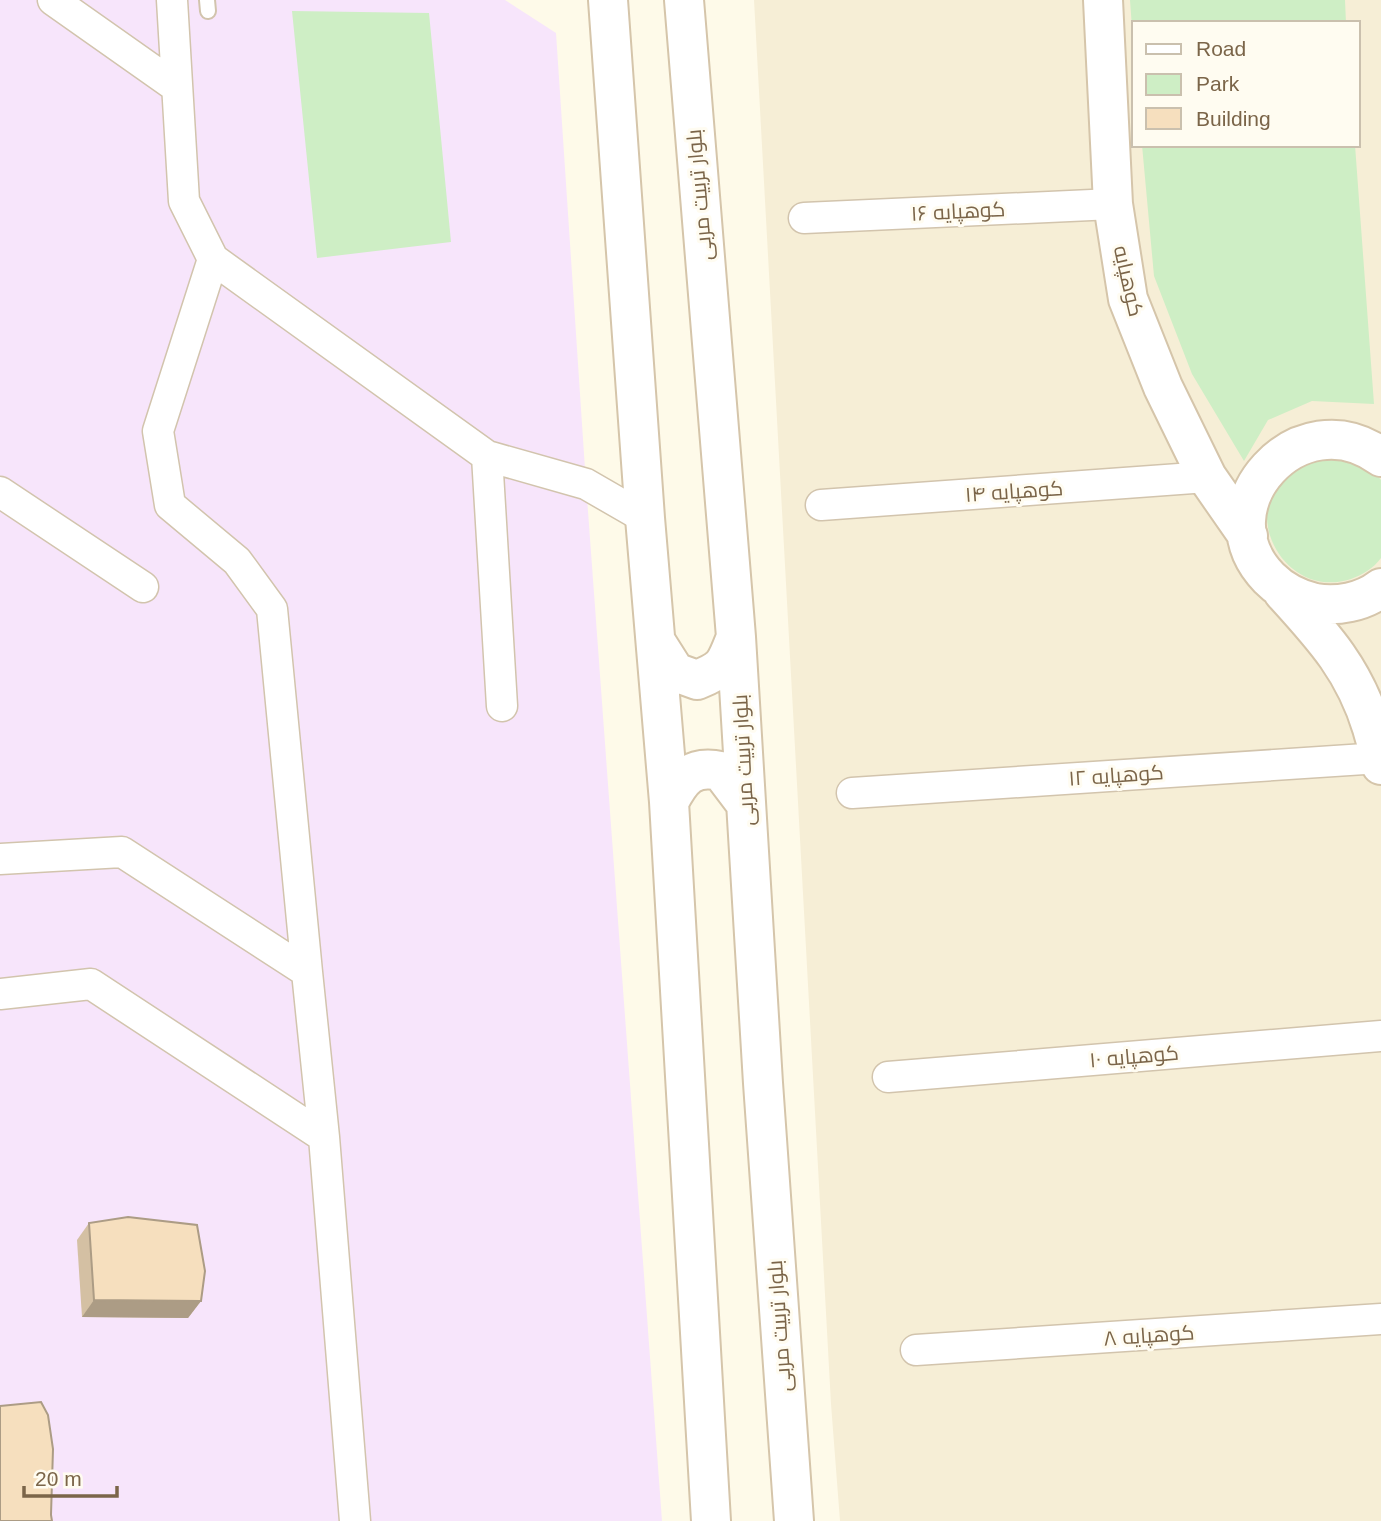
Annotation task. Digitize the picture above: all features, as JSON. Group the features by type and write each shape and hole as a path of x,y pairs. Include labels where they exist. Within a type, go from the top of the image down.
{"main road":[{"path":"608,0 645,517 669,802 711,1521"},
{"name":"بلوار تربیت مربی","path":"684,0 736,637 794,1521"},
{"name":"کوهپایه","path":"1102,0 1113,204 1128,299 1163,387 1207,477 1255,553 1350,672 1367,711 1381,765"},
{"path":"1381,457 1370,448 1344,439 1318,439 1292,448 1271,463 1255,485 1247,510 1255,553 1280,589 1303,601 1329,605 1354,602 1381,588"},
{"path":"656,642 675,672 697,680 719,671 728,658 736,637"},
{"path":"669,802 678,785 689,774 706,768 721,771 746,804"}],"street":[{"path":"53,0 175,86"},
{"path":"172,0 175,86 184,201 213,259 487,456 586,484 645,517"},
{"name":"کوهپایه ۱۶","path":"804,218 1113,204"},
{"path":"213,259 158,431 170,505 237,561 272,609 324,1137 355,1521"},
{"path":"487,456 502,706"},
{"name":"کوهپایه ۱۴","path":"821,505 1207,477"},
{"path":"0,492 143,587"},
{"name":"کوهپایه ۱۲","path":"852,793 1380,758"},
{"path":"0,859 122,852 307,972"},
{"path":"0,994 91,984 324,1137"},
{"name":"کوهپایه ۱۰","path":"888,1077 1381,1036"},
{"name":"کوهپایه ۸","path":"916,1350 1381,1319"}],"shaded area":[{"path":"0,0 505,0 556,33 586,484 662,1521 0,1521"},
{"path":"754,0 1381,0 1381,1521 840,1521 831,1404"}],"green space":[{"path":"1130,0 1345,0 1346,21 1132,21 1132,28"},
{"path":"292,11 429,13 451,242 317,258"},
{"path":"1142,147 1355,147 1374,404 1312,401 1268,420 1244,461 1192,374 1154,276"},
{"path":"1333,455 1372,469 1381,480 1381,558 1371,568 1351,579 1327,582 1306,577 1288,564 1275,547 1268,527 1268,506 1275,486 1292,469 1306,462"}],"building":[{"path":"128,1217 197,1225 205,1271 201,1301 94,1300 89,1223"},
{"path":"41,1402 48,1415 53,1449 52,1521 0,1521 0,1406"}]}
